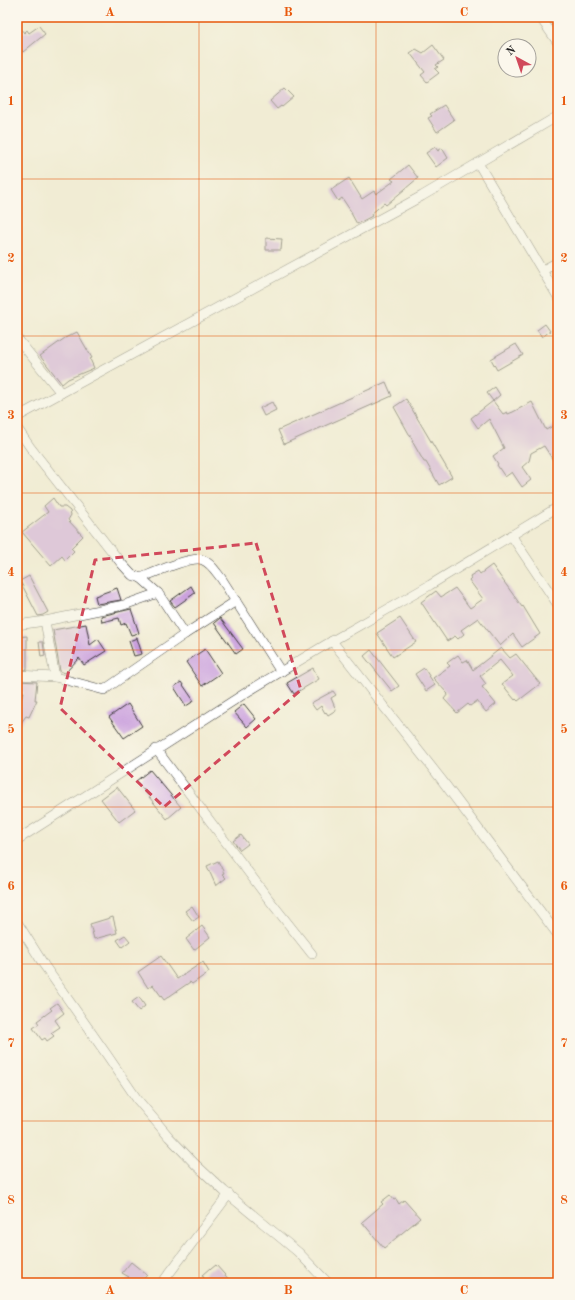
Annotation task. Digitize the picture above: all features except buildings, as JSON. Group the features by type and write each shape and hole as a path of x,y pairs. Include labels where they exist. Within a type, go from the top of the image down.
{"street":[{"path":"540,17 558,43"},
{"path":"17,417 408,204 558,116"},
{"path":"478,163 558,297"},
{"path":"543,270 558,262"},
{"path":"17,338 61,393"},
{"path":"17,428 121,563 132,575 141,578 158,593 185,634"},
{"path":"17,840 156,749 247,692 430,585 558,507"},
{"path":"510,535 558,605"},
{"path":"141,578 167,567 195,558 203,559 213,567 280,672"},
{"path":"17,625 45,621 124,605 158,593"},
{"path":"17,675 55,677 104,690 236,601"},
{"path":"45,621 55,677"},
{"path":"332,641 441,779 558,936"},
{"path":"156,749 267,898 312,954"},
{"path":"17,922 44,965 108,1054 136,1099 195,1164 298,1252 328,1283"},
{"path":"162,1283 229,1194"}],"highlighted area":[{"path":"256,543 301,690 164,807 60,708 95,560"}]}
